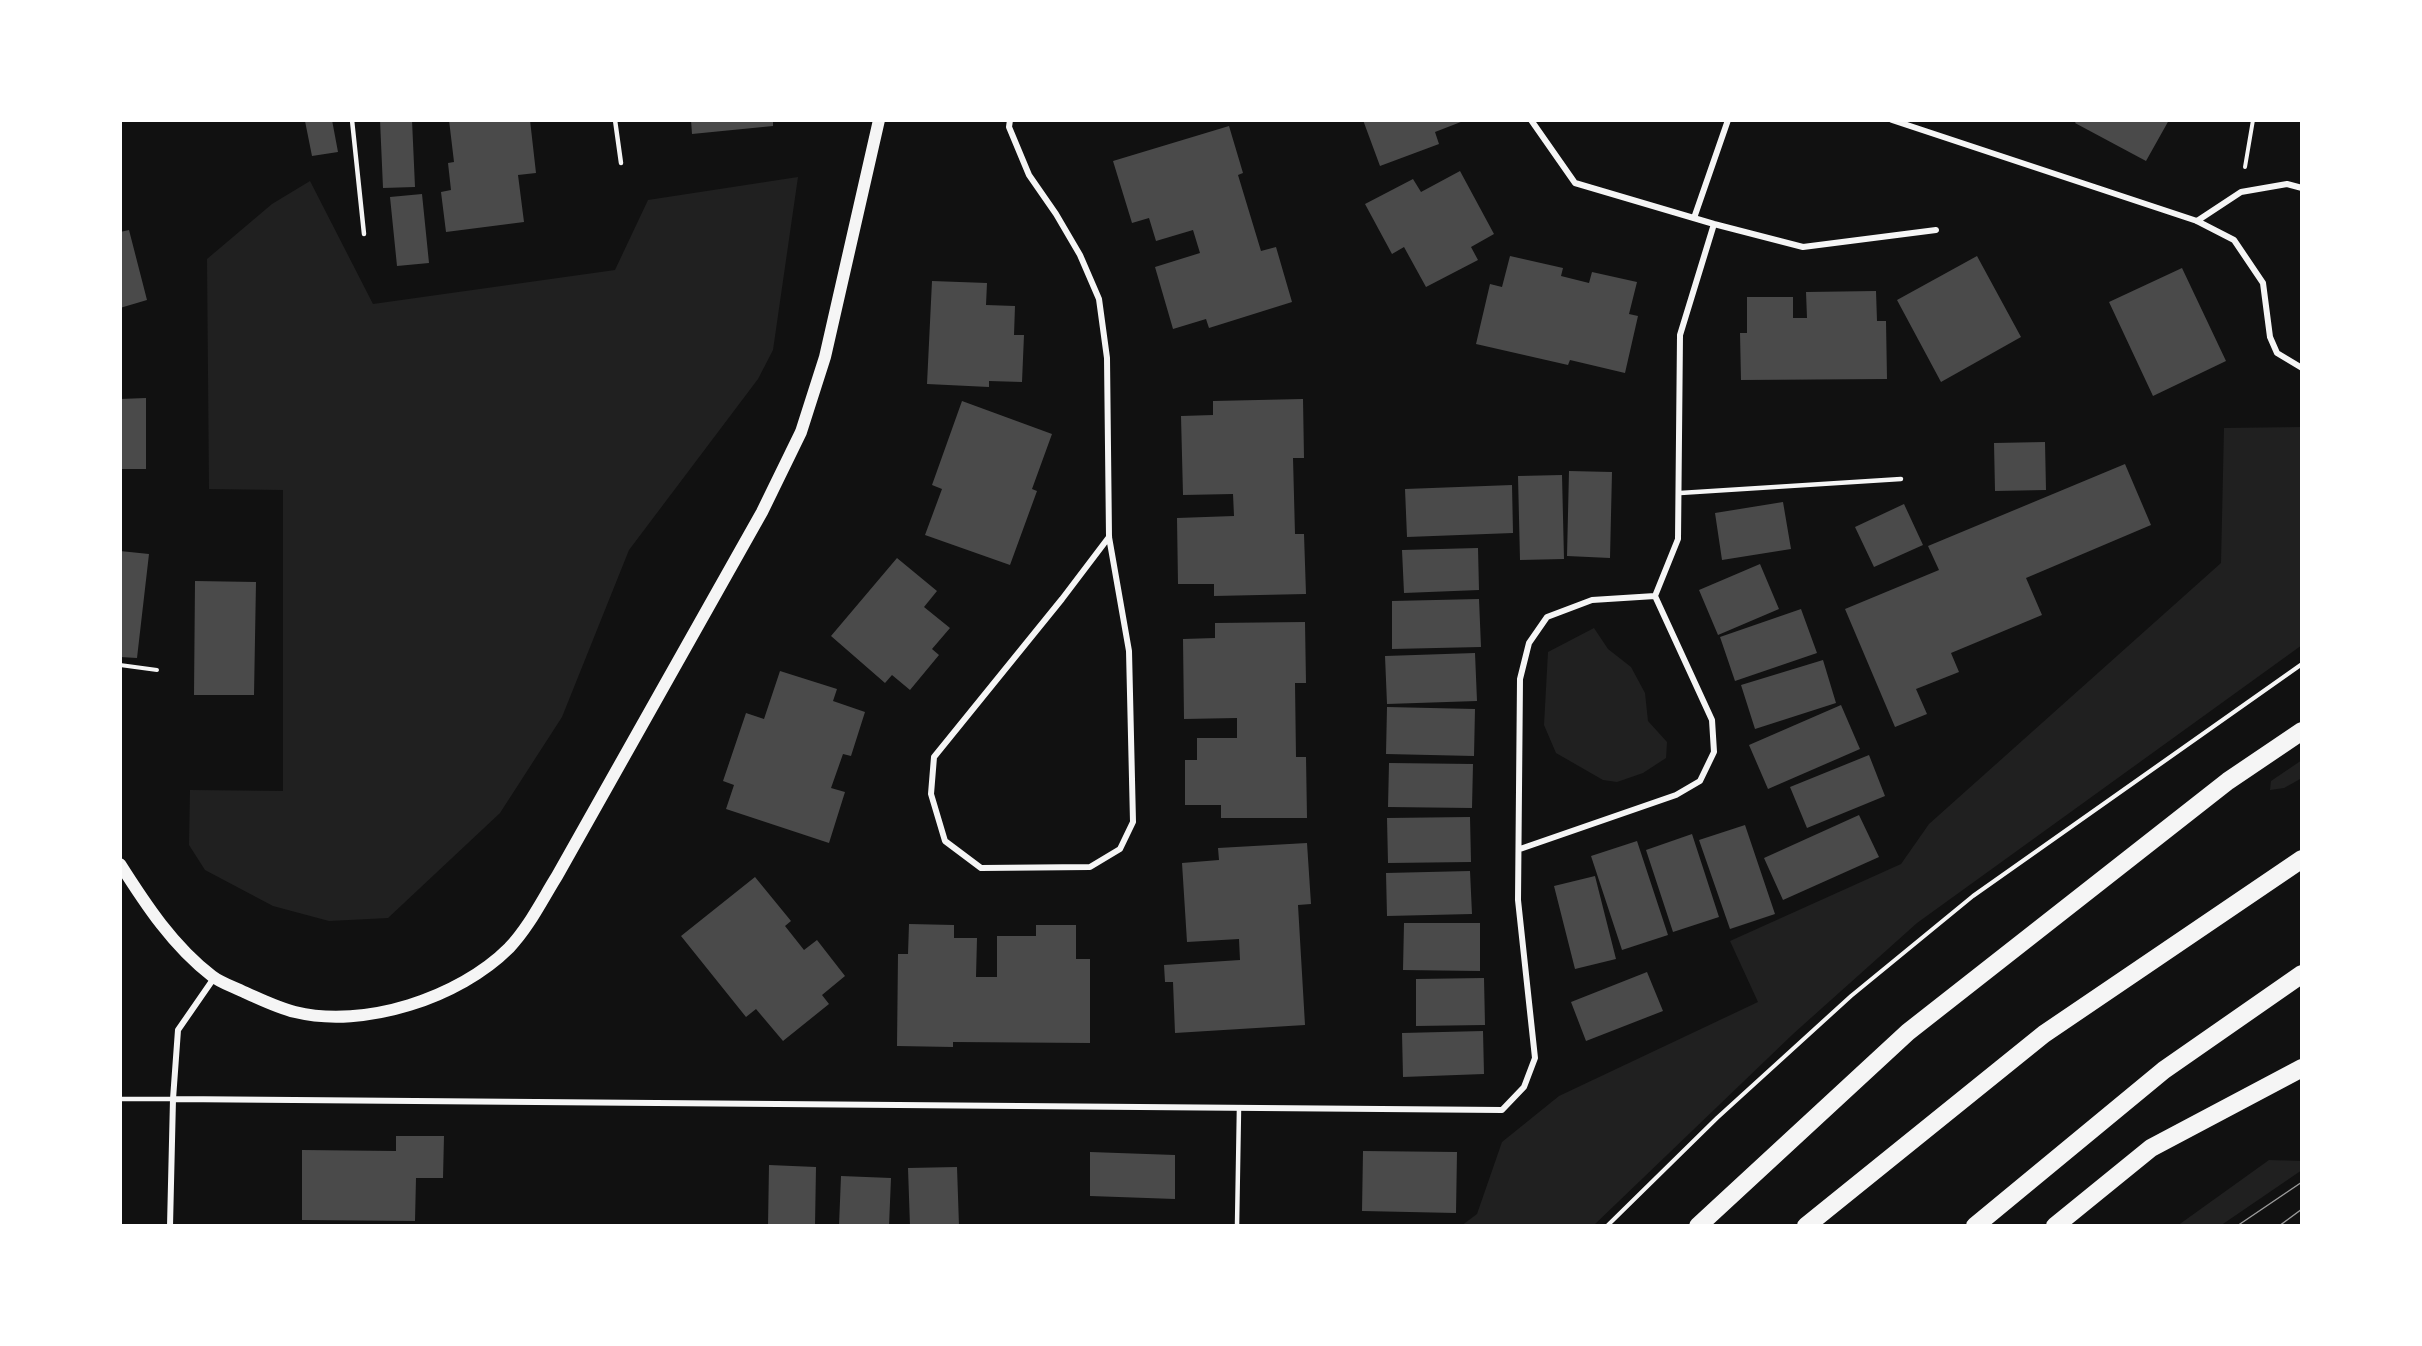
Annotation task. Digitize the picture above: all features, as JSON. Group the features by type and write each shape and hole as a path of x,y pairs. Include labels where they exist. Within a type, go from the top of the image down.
{"highway":[{"path":"1698,1226 1908,1032 2228,781 2302,731"},
{"path":"1806,1226 2044,1034 2302,859"},
{"path":"1975,1226 2164,1070 2302,974"},
{"path":"2055,1226 2151,1148 2302,1068"}],"main road":[{"path":"120,864 163,927 186,955 214,978 259,999 295,1012 330,1016 372,1014 408,1006 446,992 474,976 509,948 529,922 762,512 801,432 825,357 879,120"}],"street":[{"path":"1010,120 1009,127 1029,175 1056,214 1080,255 1099,298 1107,358 1108,537 1129,651 1133,822 1120,849 1090,867 981,868 945,841 931,794 934,758 1062,600 1108,537"},
{"path":"1531,120 1575,183 1714,224 1803,247 1936,230"},
{"path":"1694,218 1728,120"},
{"path":"1892,120 2197,221 2234,240 2263,284 2270,337 2277,353 2302,368"},
{"path":"2197,221 2241,192 2287,184 2302,188"},
{"path":"1520,849 1676,795 1700,781 1714,752 1712,720 1655,596 1678,539 1680,335 1714,224"},
{"path":"173,1099 1502,1110 1524,1087 1535,1058 1518,900 1520,680 1529,643 1547,617 1592,600 1655,596"},
{"path":"171,1226 173,1099 178,1030 214,978"}],"lane":[{"path":"352,120 364,234"},
{"path":"615,120 621,164"},
{"path":"1680,493 1901,480"},
{"path":"120,1099 173,1099"},
{"path":"1237,1226 1239,1108"}],"path":[{"path":"2241,192 2253,120"},
{"path":"1607,1226 1717,1118 1851,996 1973,896 2302,664"},
{"path":"120,665 157,670"}],"shaded area":[{"path":"798,177 773,350 758,379 629,550 562,717 500,813 388,918 329,921 273,906 205,870 189,845 190,790 283,791 283,490 209,489 207,259 272,204 310,181 373,304 615,270 648,200"},
{"path":"2302,427 2302,645 1917,923 1793,1034 1593,1226 1461,1226 1477,1214 1502,1142 1559,1096 1758,1002 1730,941 1901,864 1929,824 2221,563 2224,428"},
{"path":"1594,628 1608,649 1631,667 1645,693 1648,721 1667,742 1666,758 1643,773 1617,782 1603,780 1556,753 1544,725 1548,652"},
{"path":"2302,760 2302,778 2284,788 2270,790 2271,781"},
{"path":"2269,1160 2302,1161 2302,1170 2220,1226 2177,1226"}],"building":[{"path":"332,120 338,152 312,156 305,121"},
{"path":"380,120 412,120 415,187 383,188"},
{"path":"449,120 530,120 536,173 518,175 524,222 446,232 441,192 451,190 448,163 454,162"},
{"path":"691,120 773,120 773,126 692,134"},
{"path":"1363,120 1466,120 1435,132 1439,144 1380,166"},
{"path":"2077,120 2169,120 2146,161 2075,123"},
{"path":"1229,126 1243,173 1238,175 1261,251 1276,247 1292,302 1209,328 1206,319 1173,329 1155,267 1200,253 1193,230 1156,241 1149,218 1132,223 1113,161"},
{"path":"1460,171 1494,234 1471,247 1478,260 1426,287 1404,247 1392,254 1365,204 1413,179 1421,192"},
{"path":"422,194 429,263 397,266 390,197"},
{"path":"129,230 147,300 120,308 120,232"},
{"path":"1510,256 1563,268 1561,276 1589,283 1592,272 1637,282 1629,314 1638,316 1625,373 1570,360 1568,365 1476,344 1490,284 1502,287"},
{"path":"1977,256 2021,337 1941,382 1897,300"},
{"path":"2182,268 2226,361 2153,396 2109,302"},
{"path":"932,281 987,283 986,305 1015,306 1014,335 1024,335 1022,382 989,381 989,387 927,384"},
{"path":"1876,291 1877,321 1886,321 1887,379 1741,380 1740,333 1747,333 1747,297 1793,297 1793,318 1807,318 1806,292"},
{"path":"146,398 146,469 120,469 120,399"},
{"path":"1303,399 1304,458 1293,458 1295,534 1304,534 1306,594 1214,596 1214,584 1178,584 1177,518 1234,516 1233,494 1183,495 1181,416 1213,415 1213,401"},
{"path":"962,401 1052,434 1032,489 1037,491 1010,565 925,535 942,489 932,485"},
{"path":"2045,442 2046,490 1995,491 1994,443"},
{"path":"2125,464 2151,525 2026,578 2042,615 1951,653 1959,672 1916,689 1927,714 1895,727 1845,609 1939,570 1928,546"},
{"path":"1569,471 1612,472 1610,558 1567,556"},
{"path":"1562,475 1564,559 1520,560 1518,476"},
{"path":"1512,485 1513,533 1407,537 1405,489"},
{"path":"1783,502 1791,549 1722,560 1715,513"},
{"path":"1904,504 1923,545 1874,567 1855,527"},
{"path":"1478,548 1479,590 1404,593 1402,550"},
{"path":"120,551 149,554 137,658 120,657"},
{"path":"897,558 937,591 924,607 950,628 932,649 939,655 910,690 892,675 885,683 831,636"},
{"path":"1760,564 1779,609 1718,635 1699,590"},
{"path":"195,581 256,582 254,695 194,695"},
{"path":"1479,599 1481,647 1392,649 1392,601"},
{"path":"1801,609 1817,653 1735,681 1720,637"},
{"path":"1305,622 1306,683 1295,683 1296,757 1306,757 1307,818 1221,818 1221,805 1185,805 1185,760 1197,760 1197,738 1237,738 1237,718 1184,719 1183,639 1215,638 1215,623"},
{"path":"1475,653 1477,701 1387,704 1385,656"},
{"path":"1823,660 1836,703 1755,729 1741,685"},
{"path":"780,671 837,689 833,701 865,712 851,756 843,754 831,788 845,792 829,843 726,809 734,785 723,781 746,713 764,719"},
{"path":"1841,705 1860,749 1768,789 1749,745"},
{"path":"1387,707 1475,709 1474,756 1386,754"},
{"path":"1869,755 1885,796 1807,828 1790,787"},
{"path":"1389,763 1473,764 1472,808 1388,807"},
{"path":"1859,815 1879,857 1783,900 1764,858"},
{"path":"1470,817 1471,862 1388,863 1387,818"},
{"path":"1745,825 1775,914 1730,929 1699,840"},
{"path":"1692,834 1719,917 1673,932 1646,850"},
{"path":"1637,841 1668,935 1622,950 1591,856"},
{"path":"1307,843 1311,904 1298,905 1305,1025 1175,1033 1173,982 1165,982 1164,965 1240,960 1239,939 1187,942 1182,863 1219,860 1218,848"},
{"path":"1470,871 1472,914 1387,916 1386,873"},
{"path":"1595,876 1616,959 1575,969 1554,886"},
{"path":"755,877 791,921 785,926 804,950 817,940 845,976 822,995 829,1004 783,1041 756,1009 746,1017 681,936"},
{"path":"1404,923 1480,923 1480,971 1403,970"},
{"path":"909,924 954,925 954,938 977,938 976,977 997,977 997,936 1036,936 1036,925 1076,925 1076,959 1090,959 1090,1043 953,1042 953,1047 897,1046 898,954 908,954"},
{"path":"1647,972 1663,1011 1586,1041 1571,1002"},
{"path":"1484,978 1485,1025 1416,1026 1416,979"},
{"path":"1483,1031 1484,1074 1403,1077 1402,1033"},
{"path":"396,1136 444,1136 443,1178 416,1178 415,1221 302,1220 302,1150 396,1151"},
{"path":"1363,1151 1457,1152 1456,1213 1362,1211"},
{"path":"1090,1152 1175,1155 1175,1199 1090,1196"},
{"path":"769,1165 816,1167 815,1226 768,1226"},
{"path":"957,1167 959,1226 910,1226 908,1168"},
{"path":"841,1176 891,1178 889,1226 839,1226"}],"tram line":[{"path":"2237,1226 2302,1182"},
{"path":"2279,1226 2302,1209"}]}
